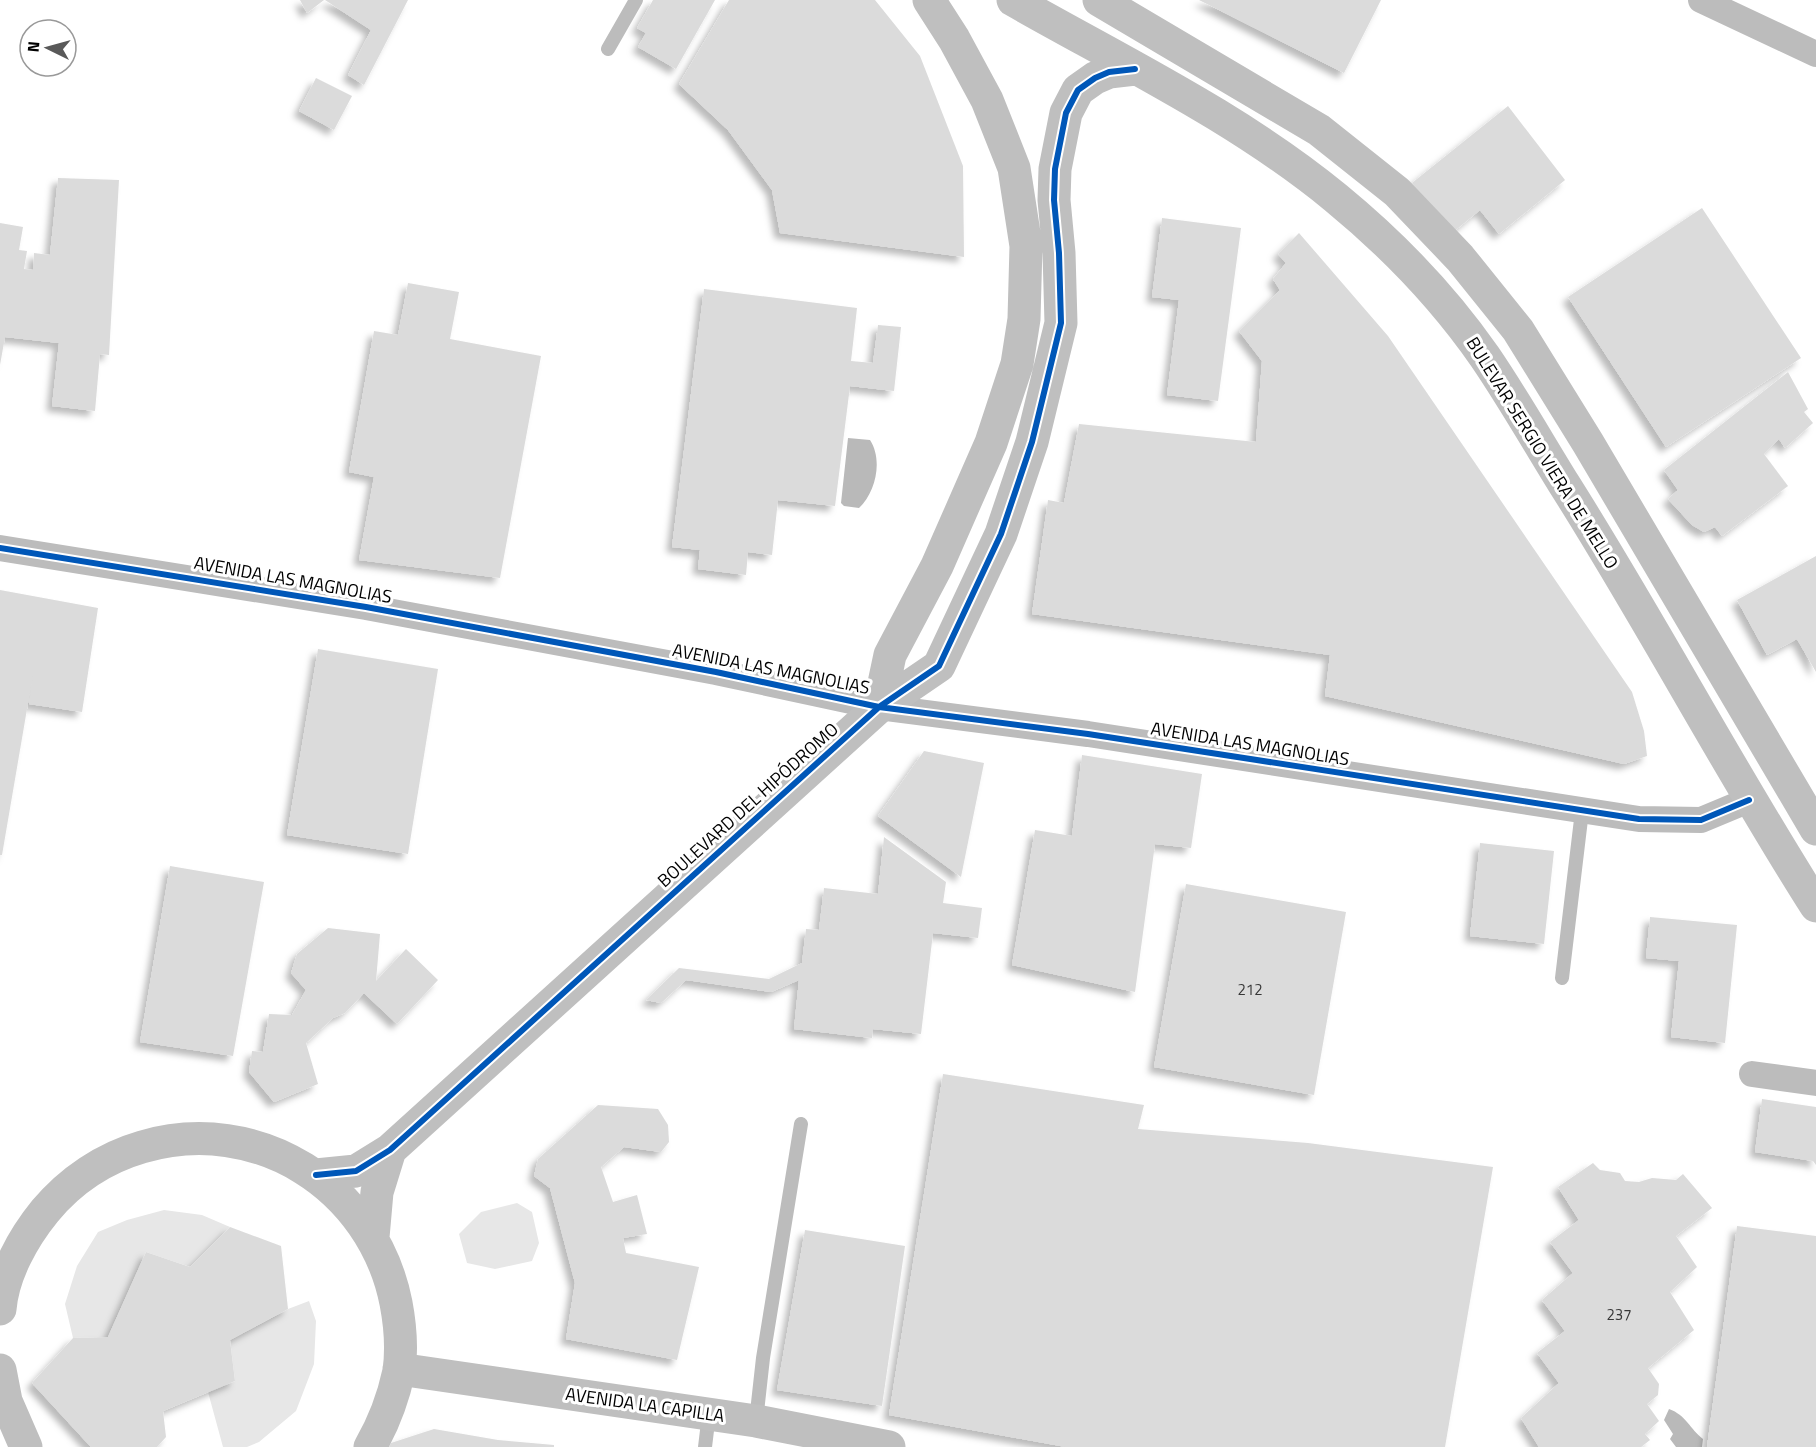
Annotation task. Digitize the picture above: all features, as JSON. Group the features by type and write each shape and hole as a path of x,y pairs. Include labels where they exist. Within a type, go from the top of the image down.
{"street":[{"path":"879,706 890,655 937,566 991,443 1017,364 1024,319 1026,246 1014,168 987,100 954,39 929,0"},
{"name":"BULEVAR SERGIO VIERA DE MELLO","path":"1013,0 1250,136 1336,198 1402,259 1443,303 1484,356 1597,536 1749,800 1816,906"},
{"path":"1099,0 1319,130 1396,192 1460,258 1518,330 1588,443 1816,829"},
{"path":"1701,0 1816,54"},
{"name":"BOULEVARD DEL HIPÓDROMO","path":"316,1175 356,1171 390,1150 879,706 939,666 1001,534 1032,442 1061,323 1059,253 1054,200 1055,169 1066,113 1078,90 1095,78 1109,72 1135,69"},
{"path":"1024,319 1061,323"},
{"name":"AVENIDA LAS MAGNOLIAS","path":"0,548 366,607 716,672 879,706 1088,734 1582,811 1639,819 1701,820 1749,800"},
{"path":"1752,1074 1816,1083"},
{"path":"0,1309 0,1302 17,1254 32,1227 57,1197 89,1171 124,1153 162,1141 203,1138 243,1143 280,1155 316,1175 347,1203 373,1237 391,1279 400,1323 399,1369 386,1418 370,1447"},
{"path":"373,1237 377,1192 390,1150"},
{"name":"AVENIDA LA CAPILLA","path":"399,1369 756,1421 889,1447"},
{"path":"0,1370 6,1401 26,1447"}],"lane":[{"path":"608,49 636,0"},
{"path":"1562,978 1582,811"},
{"path":"756,1421 763,1358 801,1124"},
{"path":"705,1447 709,1414"}],"shaded area":[{"path":"848,438 870,440 876,457 877,466 873,485 859,508 844,506 841,503"},
{"path":"517,1203 532,1212 539,1243 532,1261 495,1269 467,1263 459,1234 481,1212"},
{"path":"164,1210 202,1215 230,1227 190,1267 146,1252 108,1337 73,1338 65,1304 77,1266 98,1232 127,1220"},
{"path":"309,1301 316,1321 314,1364 296,1411 259,1442 247,1447 223,1447 208,1392 235,1381 230,1340 288,1309"},
{"path":"1669,1409 1684,1418 1703,1439 1702,1447 1676,1447 1670,1439 1673,1434 1664,1420"}],"building":[{"path":"300,0 324,0 307,13"},
{"path":"325,0 408,0 364,85 348,75 371,30"},
{"path":"653,0 715,0 676,69 638,47 646,33 637,28"},
{"path":"729,0 875,0 920,56 963,166 964,257 780,233 772,190 728,130 679,84"},
{"path":"1199,0 1381,0 1344,73"},
{"path":"316,78 352,96 334,130 299,111"},
{"path":"1508,106 1565,180 1499,234 1480,210 1452,233 1412,183"},
{"path":"58,178 119,180 109,355 100,354 95,411 52,406 59,343 5,337 0,365 0,223 23,227 19,250 27,251 24,269 33,270 34,253 50,255"},
{"path":"1702,208 1801,358 1666,447 1568,297"},
{"path":"1162,218 1241,228 1218,401 1167,395 1179,300 1152,297"},
{"path":"1299,233 1388,336 1632,692 1644,731 1647,756 1624,764 1325,696 1330,655 1032,614 1048,500 1064,503 1079,424 1256,442 1262,361 1239,331 1280,290 1273,279 1286,263 1278,254"},
{"path":"408,283 459,292 450,339 541,356 500,578 359,560 374,477 349,472 374,331 398,335"},
{"path":"704,289 857,308 851,361 873,363 878,325 901,327 894,391 850,386 835,506 778,500 772,555 748,552 746,575 698,569 700,550 672,547"},
{"path":"1788,372 1808,409 1804,412 1813,423 1785,448 1779,439 1764,454 1788,486 1722,536 1715,527 1704,532 1692,525 1668,499 1678,490 1664,470"},
{"path":"1816,556 1816,672 1797,639 1767,655 1737,600"},
{"path":"0,590 98,608 82,712 29,704 33,674 2,855 0,855"},
{"path":"318,649 438,669 408,854 287,835"},
{"path":"924,751 984,763 961,877 878,816"},
{"path":"1082,755 1202,774 1191,848 1155,844 1135,992 1012,965 1035,830 1072,836"},
{"path":"884,837 946,882 943,903 982,908 978,938 933,933 921,1034 873,1029 872,1038 794,1029 799,980 771,992 686,980 661,1003 646,1000 679,968 769,979 802,963 806,929 819,930 824,888 878,894"},
{"path":"1480,843 1554,851 1544,944 1470,936"},
{"path":"170,866 264,882 233,1056 140,1042"},
{"path":"1186,884 1346,912 1314,1095 1154,1067"},
{"path":"1650,917 1737,925 1725,1043 1671,1037 1679,961 1646,958"},
{"path":"328,928 380,934 376,981 406,949 438,980 397,1024 364,993 345,1013 333,1018 306,1043 318,1084 274,1102 249,1072 252,1051 263,1052 269,1014 292,1015 306,990 291,973 297,954"},
{"path":"943,1074 1144,1105 1138,1129 1308,1143 1493,1167 1445,1447 1066,1447 889,1415"},
{"path":"1762,1099 1816,1107 1816,1165 1813,1161 1755,1152"},
{"path":"598,1105 658,1109 668,1125 669,1142 661,1152 624,1147 601,1167 613,1202 637,1195 647,1234 623,1238 626,1253 699,1267 677,1360 566,1339 575,1283 550,1188 534,1176 538,1159"},
{"path":"1593,1163 1600,1170 1620,1173 1625,1181 1639,1182 1652,1178 1676,1180 1683,1174 1712,1208 1676,1236 1697,1267 1670,1292 1694,1330 1648,1368 1659,1384 1658,1395 1647,1404 1659,1421 1645,1434 1650,1440 1641,1447 1539,1447 1521,1418 1559,1383 1537,1353 1565,1331 1542,1300 1573,1273 1550,1242 1579,1220 1558,1187"},
{"path":"1737,1226 1816,1236 1816,1447 1707,1447"},
{"path":"230,1227 281,1246 288,1309 230,1340 235,1381 163,1411 166,1437 157,1447 91,1447 32,1383 73,1338 108,1337 146,1252 190,1267"},
{"path":"805,1230 905,1246 882,1406 777,1390"},
{"path":"434,1429 498,1440 554,1445 554,1447 389,1447 391,1443"}],"cycle path":[{"path":"316,1175 356,1171 390,1150 879,707 939,666 1001,534 1032,442 1061,323 1059,253 1054,200 1055,169 1066,113 1078,90 1095,78 1109,72 1135,69"},
{"path":"0,548 366,607 716,672 879,707 1088,734 1639,819 1701,820 1749,800"}]}
